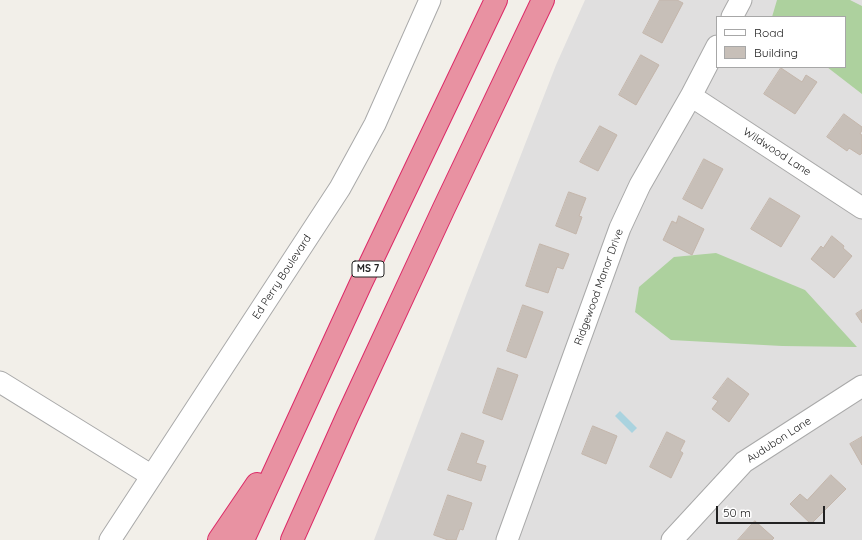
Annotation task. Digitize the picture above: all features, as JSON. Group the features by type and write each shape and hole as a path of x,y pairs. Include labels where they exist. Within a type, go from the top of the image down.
{"highway":[{"name":"MS 7","path":"243,540 361,283 496,0"},
{"path":"292,540 447,201 543,0"},
{"path":"219,540 232,523 301,416"},
{"path":"305,540 347,417"}],"street":[{"name":"Ed Perry Boulevard","path":"110,540 340,188 375,124 428,0"},
{"path":"733,16 741,0"},
{"name":"Ridgewood Manor Drive","path":"507,540 620,228 640,184 691,96 716,48"},
{"name":"Wildwood Lane","path":"691,96 862,208"},
{"path":"0,382 152,476"},
{"name":"Audubon Lane","path":"672,540 744,462 862,386"}],"shaded area":[{"path":"585,0 862,0 862,540 374,540 467,293 556,65"}],"green space":[{"path":"777,0 850,0 862,6 862,94 828,68 846,68 846,16 772,16"},
{"path":"716,253 805,290 857,347 782,346 671,340 635,312 639,287 674,257"}],"water":[{"path":"620,411 637,428 632,433 615,416"}],"building":[{"path":"660,0 677,0 683,3 662,43 643,33"},
{"path":"641,55 659,65 636,105 619,95"},
{"path":"781,68 802,82 806,75 817,82 795,114 764,94"},
{"path":"844,114 862,127 860,134 862,135 862,153 860,155 849,148 847,151 827,137"},
{"path":"600,126 617,135 598,171 580,162"},
{"path":"704,159 723,169 702,209 683,199"},
{"path":"569,192 586,198 579,216 582,217 576,234 556,226"},
{"path":"770,198 800,216 781,247 751,229"},
{"path":"679,216 704,229 692,255 663,240 672,221 676,223"},
{"path":"832,236 844,246 843,248 852,256 834,278 811,259 821,246 823,248"},
{"path":"540,244 569,254 563,269 557,267 548,293 526,286"},
{"path":"523,305 543,312 526,358 507,351"},
{"path":"862,310 862,323 856,314"},
{"path":"498,368 518,375 502,420 483,413"},
{"path":"728,378 749,394 729,422 712,409 718,401 713,398"},
{"path":"593,426 617,436 606,464 582,454"},
{"path":"667,432 685,441 680,451 683,453 671,478 650,467"},
{"path":"462,433 484,441 476,463 486,466 481,481 448,470"},
{"path":"862,437 862,465 850,444"},
{"path":"831,475 846,489 811,524 790,504 800,494 807,500"},
{"path":"448,495 472,503 463,530 460,529 456,540 448,540 434,535"},
{"path":"755,521 774,538 772,540 738,540"}]}
